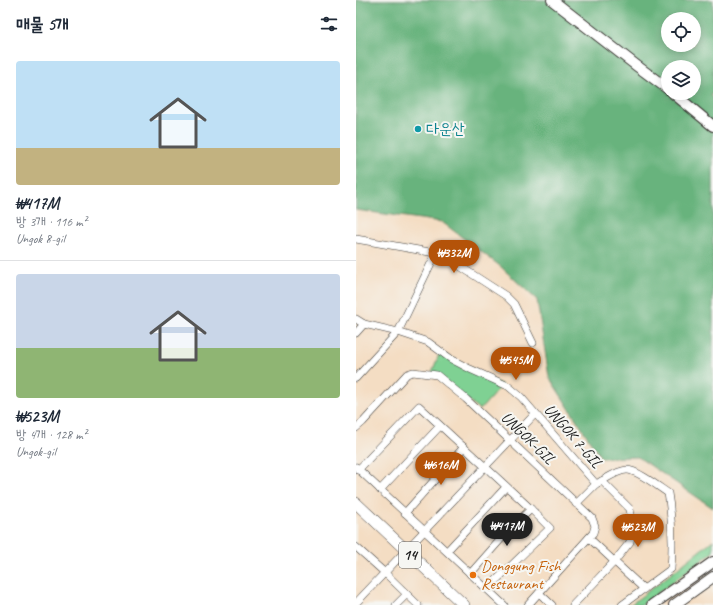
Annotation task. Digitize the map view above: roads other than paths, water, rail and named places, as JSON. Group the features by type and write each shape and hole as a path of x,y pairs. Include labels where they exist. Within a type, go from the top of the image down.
{"main road":[{"path":"552,0 661,84"},
{"path":"682,100 713,125"},
{"name":"14","path":"356,503 464,605"},
{"path":"652,605 713,562"},
{"path":"674,605 713,577"}],"street":[{"path":"356,238 441,254 510,300 514,304 533,343"},
{"path":"356,378 398,332 436,253"},
{"name":"UNGOK 7-GIL","path":"356,319 364,324 398,332 428,342 451,359 508,386 599,482 576,504"},
{"path":"356,333 364,324"},
{"name":"UNGOK-GIL","path":"356,428 407,374 413,372 437,375 466,399 592,518 595,526 589,538"},
{"path":"487,589 550,528 419,406 357,468 504,605"},
{"path":"356,603 535,414"},
{"path":"356,417 363,422"},
{"path":"380,490 440,426"},
{"path":"405,513 464,447"},
{"path":"573,605 614,562 630,542 633,528 630,509 599,482 614,474 628,470 642,476 668,493 671,513 672,551 670,569 622,605"},
{"path":"447,551 506,487"},
{"path":"470,574 509,530 531,509"},
{"path":"528,605 589,538 644,589"},
{"path":"356,547 418,605"},
{"path":"356,559 362,552"},
{"path":"539,593 552,605"},
{"path":"396,605 406,595"}],"place":[{"name":"다운산","path":"418,129"},
{"name":"Donggung Fish Restaurant","path":"473,575"}]}
